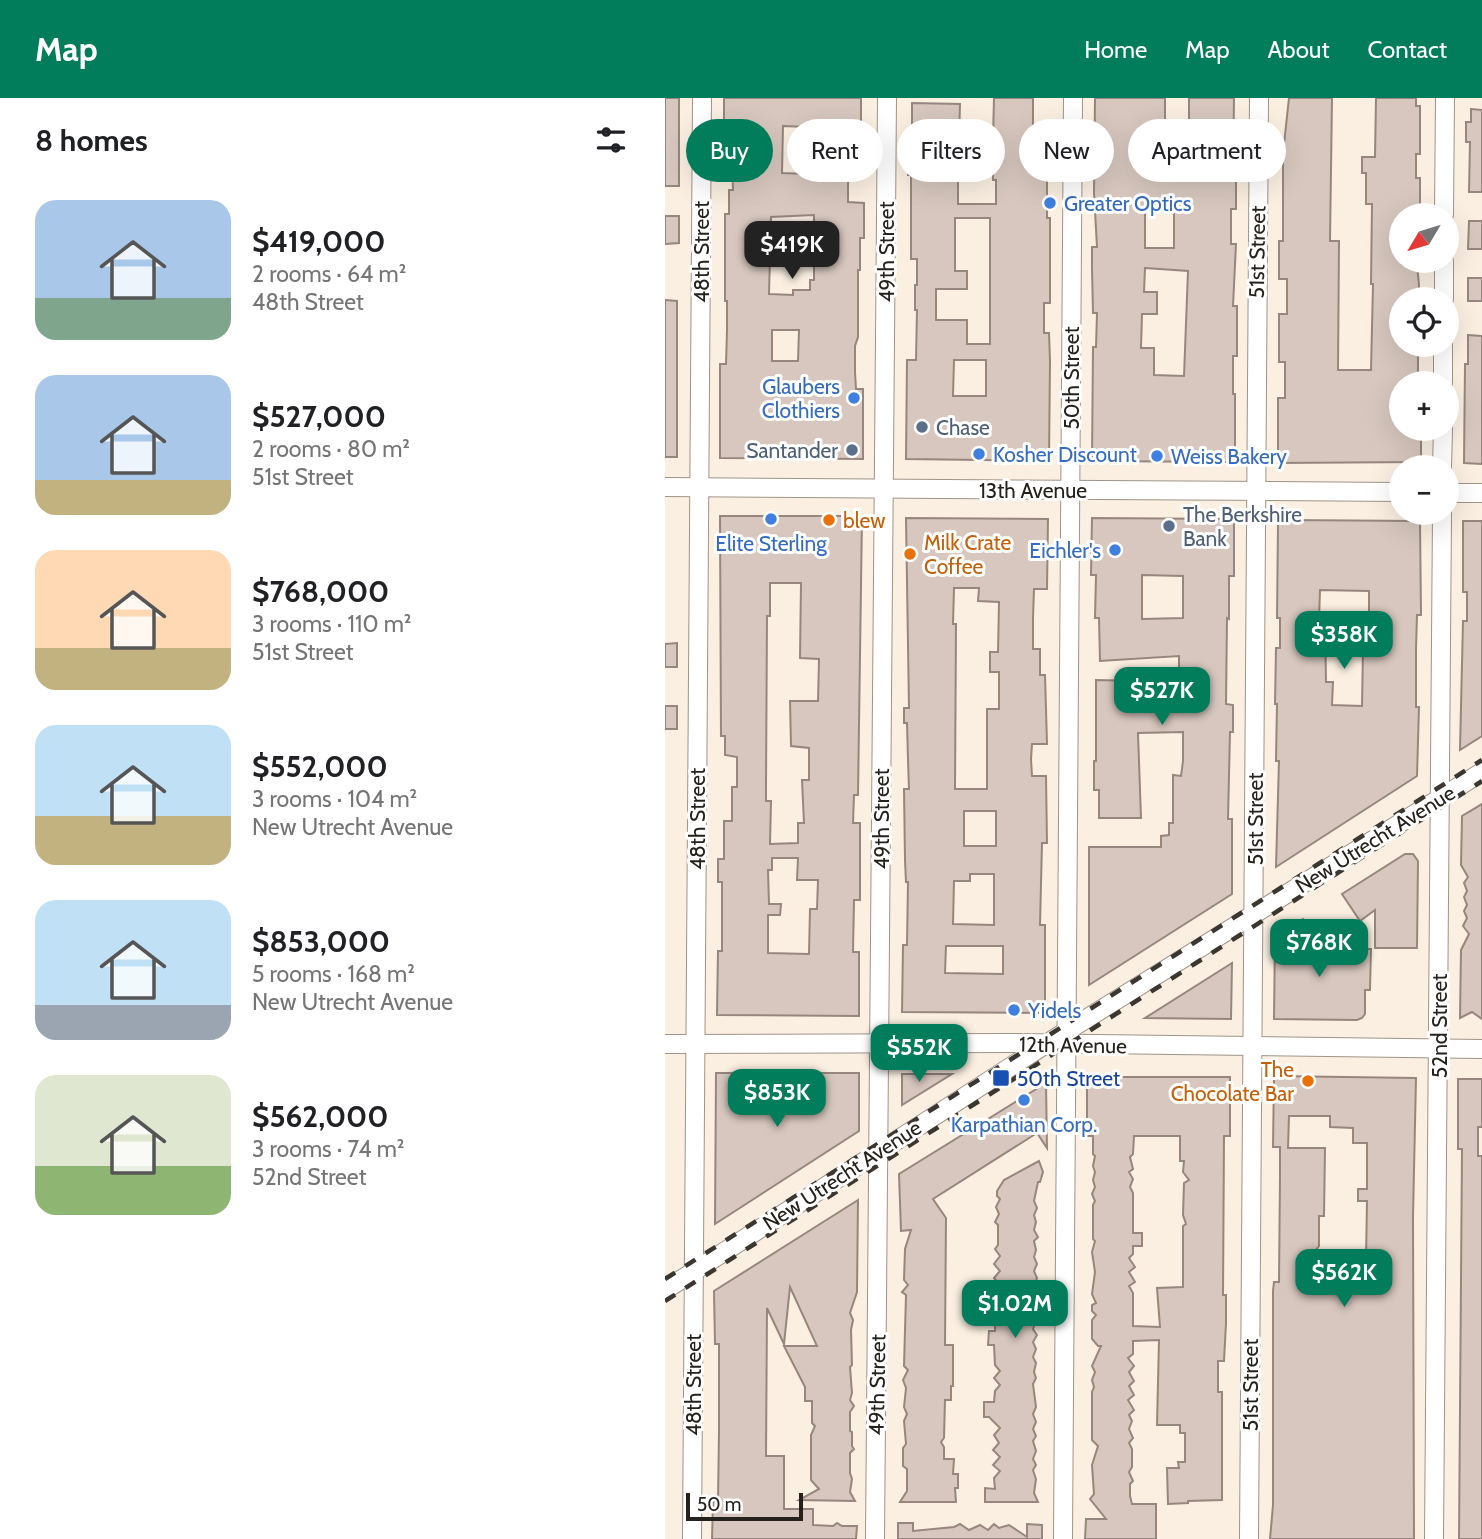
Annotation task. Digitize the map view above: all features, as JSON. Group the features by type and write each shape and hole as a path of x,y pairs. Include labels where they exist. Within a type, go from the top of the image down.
{"street":[{"name":"48th Street","path":"692,1539 702,98"},
{"name":"49th Street","path":"875,1539 887,98"},
{"name":"50th Street","path":"1063,1539 1073,98"},
{"name":"51st Street","path":"1249,1539 1259,98"},
{"path":"1444,203 1445,98"},
{"name":"13th Avenue","path":"665,487 1389,492"},
{"path":"1459,493 1482,493"},
{"name":"52nd Street","path":"1434,1539 1442,525"},
{"name":"New Utrecht Avenue","path":"665,1290 1046,1044 1067,1038 1254,915 1482,772"},
{"name":"12th Avenue","path":"1067,1038 1253,1047 1482,1049"},
{"name":"12th Avenue","path":"665,1044 1046,1044"}],"building":[{"path":"665,98 679,98 679,186 665,186"},
{"path":"724,98 861,98 861,119 787,119 787,126 783,126 782,173 787,173 787,182 848,182 848,202 864,203 864,238 860,238 858,270 858,337 855,346 856,389 863,389 863,459 720,458 720,364 726,364 727,330 725,214 729,214 729,190 733,190 733,182 773,182 773,119 724,119","holes":["814,215 814,280 810,280 810,290 793,290 793,295 769,294 771,217","772,330 799,330 798,361 772,361"]},
{"path":"994,98 1033,98 1033,119 1019,119 1019,182 1047,182 1047,218 1050,218 1050,303 1044,303 1044,333 1049,333 1049,461 906,459 907,360 916,360 917,259 911,259 911,182 958,182 958,204 996,204 996,182 1005,182 1005,119 993,119","holes":["955,218 990,218 990,344 967,344 967,320 936,320 936,289 967,289 967,271 955,271","954,360 986,360 986,396 953,396"]},
{"path":"1095,98 1165,98 1165,119 1128,119 1128,182 1236,182 1236,209 1231,209 1231,244 1236,244 1233,306 1237,306 1237,356 1233,356 1235,462 1092,461 1093,347 1096,347 1097,313 1093,313 1092,247 1097,247 1094,182 1114,182 1114,119 1095,119","holes":["1145,210 1174,211 1174,248 1145,248","1145,268 1188,271 1184,376 1154,375 1154,348 1141,348 1142,314 1157,314 1157,292 1144,292"]},
{"path":"1189,98 1234,98 1234,119 1189,119"},
{"path":"1289,98 1332,98 1330,241 1339,241 1338,370 1371,370 1372,204 1366,204 1366,173 1362,173 1362,157 1375,157 1376,98 1416,98 1416,106 1420,106 1420,154 1416,154 1416,178 1420,178 1420,203 1389,203 1389,273 1418,273 1419,285 1389,287 1389,357 1418,357 1418,371 1389,371 1389,441 1421,441 1421,455 1389,455 1389,462 1278,463 1278,398 1285,398 1285,362 1279,362 1279,314 1287,314 1287,279 1279,279 1279,241 1283,241 1283,182 1286,182"},
{"path":"912,103 960,104 960,119 912,119"},
{"path":"1471,109 1482,110 1482,192 1469,192 1470,142 1466,142 1466,122 1471,122"},
{"path":"665,216 679,216 679,243 665,244"},
{"path":"1469,221 1482,221 1482,249 1468,249"},
{"path":"1468,278 1482,278 1482,301 1468,301"},
{"path":"665,300 677,301 677,457 665,457"},
{"path":"1468,335 1482,336 1482,464 1464,463"},
{"path":"720,516 862,516 858,795 854,795 853,823 860,823 860,900 854,900 853,952 859,952 859,1016 717,1015 718,951 722,951 722,882 718,882 718,859 724,859 724,821 732,821 732,787 737,787 737,757 725,755 725,736 721,736","holes":["770,583 801,583 800,658 819,659 818,701 790,701 791,746 809,748 809,780 802,780 804,823 798,823 798,843 770,844 771,801 766,801 767,616 770,616","772,858 798,858 797,880 818,880 817,909 810,909 809,954 768,953 768,915 780,915 781,904 769,904 768,870 772,870"]},
{"path":"906,518 1048,519 1047,589 1034,589 1033,618 1033,649 1040,649 1040,675 1045,675 1047,744 1032,744 1031,759 1032,776 1046,776 1047,843 1042,843 1040,925 1045,925 1045,1013 902,1012 908,882 904,789 909,789 904,708 909,708","holes":["954,588 979,588 978,601 999,602 998,652 990,652 990,672 999,672 999,709 987,709 987,789 955,789 956,624 953,624","964,811 996,811 996,846 964,846","970,874 994,874 994,925 953,924 954,881 970,881","946,946 1003,946 1003,974 945,973"]},
{"path":"1092,518 1234,519 1234,576 1229,576 1229,619 1227,618 1226,704 1233,705 1228,819 1232,819 1232,894 1089,985 1089,847 1161,847 1161,836 1169,835 1169,823 1173,823 1173,775 1181,776 1183,761 1183,732 1138,733 1141,818 1099,818 1099,790 1094,790 1096,680 1141,681 1141,707 1167,707 1168,681 1179,681 1179,656 1100,661 1099,618 1095,618 1096,575 1091,575","holes":["1142,575 1183,576 1183,618 1142,619"]},
{"path":"1284,520 1389,521 1389,525 1420,525 1421,615 1417,615 1416,649 1416,707 1419,707 1417,776 1276,867 1279,761 1276,761 1276,648 1280,648 1280,618 1277,618 1278,524","holes":["1320,590 1369,591 1369,614 1373,615 1373,649 1363,649 1362,706 1332,705 1333,682 1326,682 1325,620 1319,620"]},
{"path":"1463,521 1482,521 1482,736 1460,750 1463,621 1467,621 1467,592 1463,592"},
{"path":"677,643 677,667 665,667 665,644"},
{"path":"665,706 677,706 677,729 665,729"},
{"path":"1482,804 1482,1019 1472,1012 1460,1018 1461,950 1469,934 1463,926 1467,918 1464,911 1467,891 1464,883 1468,877 1461,865 1462,816"},
{"path":"1405,854 1413,854 1418,861 1417,948 1375,948 1375,910 1360,921 1342,894"},
{"path":"1303,919 1308,925 1308,949 1371,949 1370,990 1365,990 1365,1014 1362,1018 1274,1019 1275,937"},
{"path":"1232,963 1231,1019 1145,1018"},
{"path":"716,1073 859,1073 859,1131 715,1224"},
{"path":"902,1074 952,1074 902,1105"},
{"path":"1274,1076 1416,1078 1413,1217 1414,1539 1270,1539 1273,1505 1273,1291 1274,1282 1279,1282 1280,1176 1280,1147 1273,1147","holes":["1289,1116 1330,1116 1330,1127 1353,1128 1353,1143 1367,1143 1367,1189 1358,1189 1358,1201 1367,1201 1366,1259 1355,1259 1356,1291 1327,1291 1327,1283 1319,1283 1318,1261 1321,1258 1315,1251 1319,1246 1319,1216 1324,1216 1325,1148 1288,1148"]},
{"path":"1087,1077 1230,1077 1230,1136 1224,1136 1223,1295 1226,1295 1226,1323 1224,1361 1218,1361 1218,1392 1222,1392 1222,1500 1168,1504 1167,1468 1179,1468 1178,1462 1185,1462 1185,1433 1180,1433 1180,1425 1157,1425 1159,1340 1133,1341 1133,1354 1128,1358 1134,1366 1129,1372 1134,1381 1129,1386 1134,1395 1128,1400 1134,1410 1129,1415 1132,1421 1129,1429 1133,1438 1129,1443 1132,1449 1132,1467 1129,1472 1133,1481 1130,1484 1130,1496 1132,1504 1156,1504 1156,1539 1085,1539 1086,1519 1106,1519 1090,1499 1094,1494 1092,1465 1098,1446 1092,1440 1092,1380 1095,1372 1092,1366 1101,1346 1092,1339 1092,1320 1096,1315 1092,1311 1092,1305 1096,1303 1092,1294 1095,1272 1092,1252 1095,1241 1095,1201 1092,1194 1095,1187 1095,1156 1093,1136 1087,1136","holes":["1134,1136 1180,1136 1180,1161 1184,1161 1183,1172 1189,1180 1184,1183 1183,1215 1186,1224 1183,1226 1183,1287 1157,1288 1160,1327 1133,1326 1133,1293 1129,1286 1135,1282 1129,1272 1135,1267 1129,1258 1133,1254 1133,1246 1142,1246 1142,1233 1133,1233 1133,1193 1130,1187 1133,1179 1129,1172 1133,1169 1130,1157 1133,1154"]},
{"path":"1458,1079 1482,1079 1482,1127 1478,1127 1478,1156 1482,1156 1482,1539 1459,1539 1462,1149 1458,1149"},
{"path":"1046,1083 1047,1148 1037,1133 933,1199 946,1218 945,1345 953,1345 953,1386 951,1400 945,1400 944,1438 941,1442 944,1459 954,1459 953,1474 958,1474 958,1488 955,1488 956,1502 900,1502 907,1491 907,1469 903,1466 903,1448 906,1444 904,1421 907,1414 904,1407 906,1388 903,1380 908,1370 904,1366 906,1295 902,1292 908,1285 904,1280 905,1249 911,1230 901,1231 899,1174"},
{"path":"1039,1161 1043,1172 1034,1201 1037,1208 1034,1230 1038,1237 1034,1241 1037,1264 1034,1271 1037,1278 1034,1287 1037,1292 1034,1299 1036,1321 1033,1329 1037,1335 1033,1342 1036,1349 1033,1357 1036,1363 1036,1378 1033,1384 1036,1407 1033,1414 1036,1422 1033,1429 1036,1436 1033,1441 1036,1451 1033,1459 1036,1465 1033,1470 1036,1479 1034,1493 1038,1502 985,1502 985,1488 995,1489 994,1478 1000,1471 993,1465 1000,1457 993,1450 999,1443 994,1435 1000,1428 989,1417 984,1417 984,1402 994,1402 995,1391 1000,1385 994,1378 1000,1371 995,1365 994,1345 988,1345 989,1331 995,1331 995,1319 1001,1314 994,1307 1000,1299 994,1292 1000,1285 994,1278 1000,1271 994,1264 1000,1256 995,1249 998,1245 998,1225 995,1222 999,1214 996,1207 1000,1199 997,1191 1004,1180"},
{"path":"858,1200 857,1292 850,1313 853,1320 850,1400 854,1406 850,1412 850,1431 854,1449 850,1453 850,1492 855,1501 799,1500 819,1489 811,1480 811,1435 815,1426 812,1423 812,1401 805,1401 805,1387 784,1346 817,1346 790,1287 784,1344 767,1308 766,1456 784,1456 784,1509 813,1509 813,1525 833,1526 837,1523 842,1526 857,1526 856,1539 712,1539 713,1501 718,1501 719,1431 719,1344 715,1344 714,1291"},
{"path":"898,1523 913,1523 913,1531 960,1524 969,1530 980,1525 988,1530 994,1524 999,1528 1009,1525 1027,1537 1027,1524 1042,1525 1042,1539 898,1539"}],"railway":[{"path":"665,1279 1482,760"},
{"path":"665,1301 1482,781"}],"place":[{"name":"Greater Optics","path":"1050,203"},
{"name":"Glaubers Clothiers","path":"854,398"},
{"name":"Chase","path":"922,427"},
{"name":"Santander","path":"852,450"},
{"name":"Kosher Discount","path":"979,454"},
{"name":"Weiss Bakery","path":"1157,456"},
{"name":"Elite Sterling","path":"771,519"},
{"name":"blew","path":"829,520"},
{"name":"The Berkshire Bank","path":"1169,526"},
{"name":"Eichler's","path":"1115,550"},
{"name":"Milk Crate Coffee","path":"910,554"},
{"name":"Yidels","path":"1014,1010"},
{"name":"50th Street","path":"1001,1078"},
{"name":"The Chocolate Bar","path":"1308,1081"},
{"name":"Karpathian Corp.","path":"1024,1100"}]}
